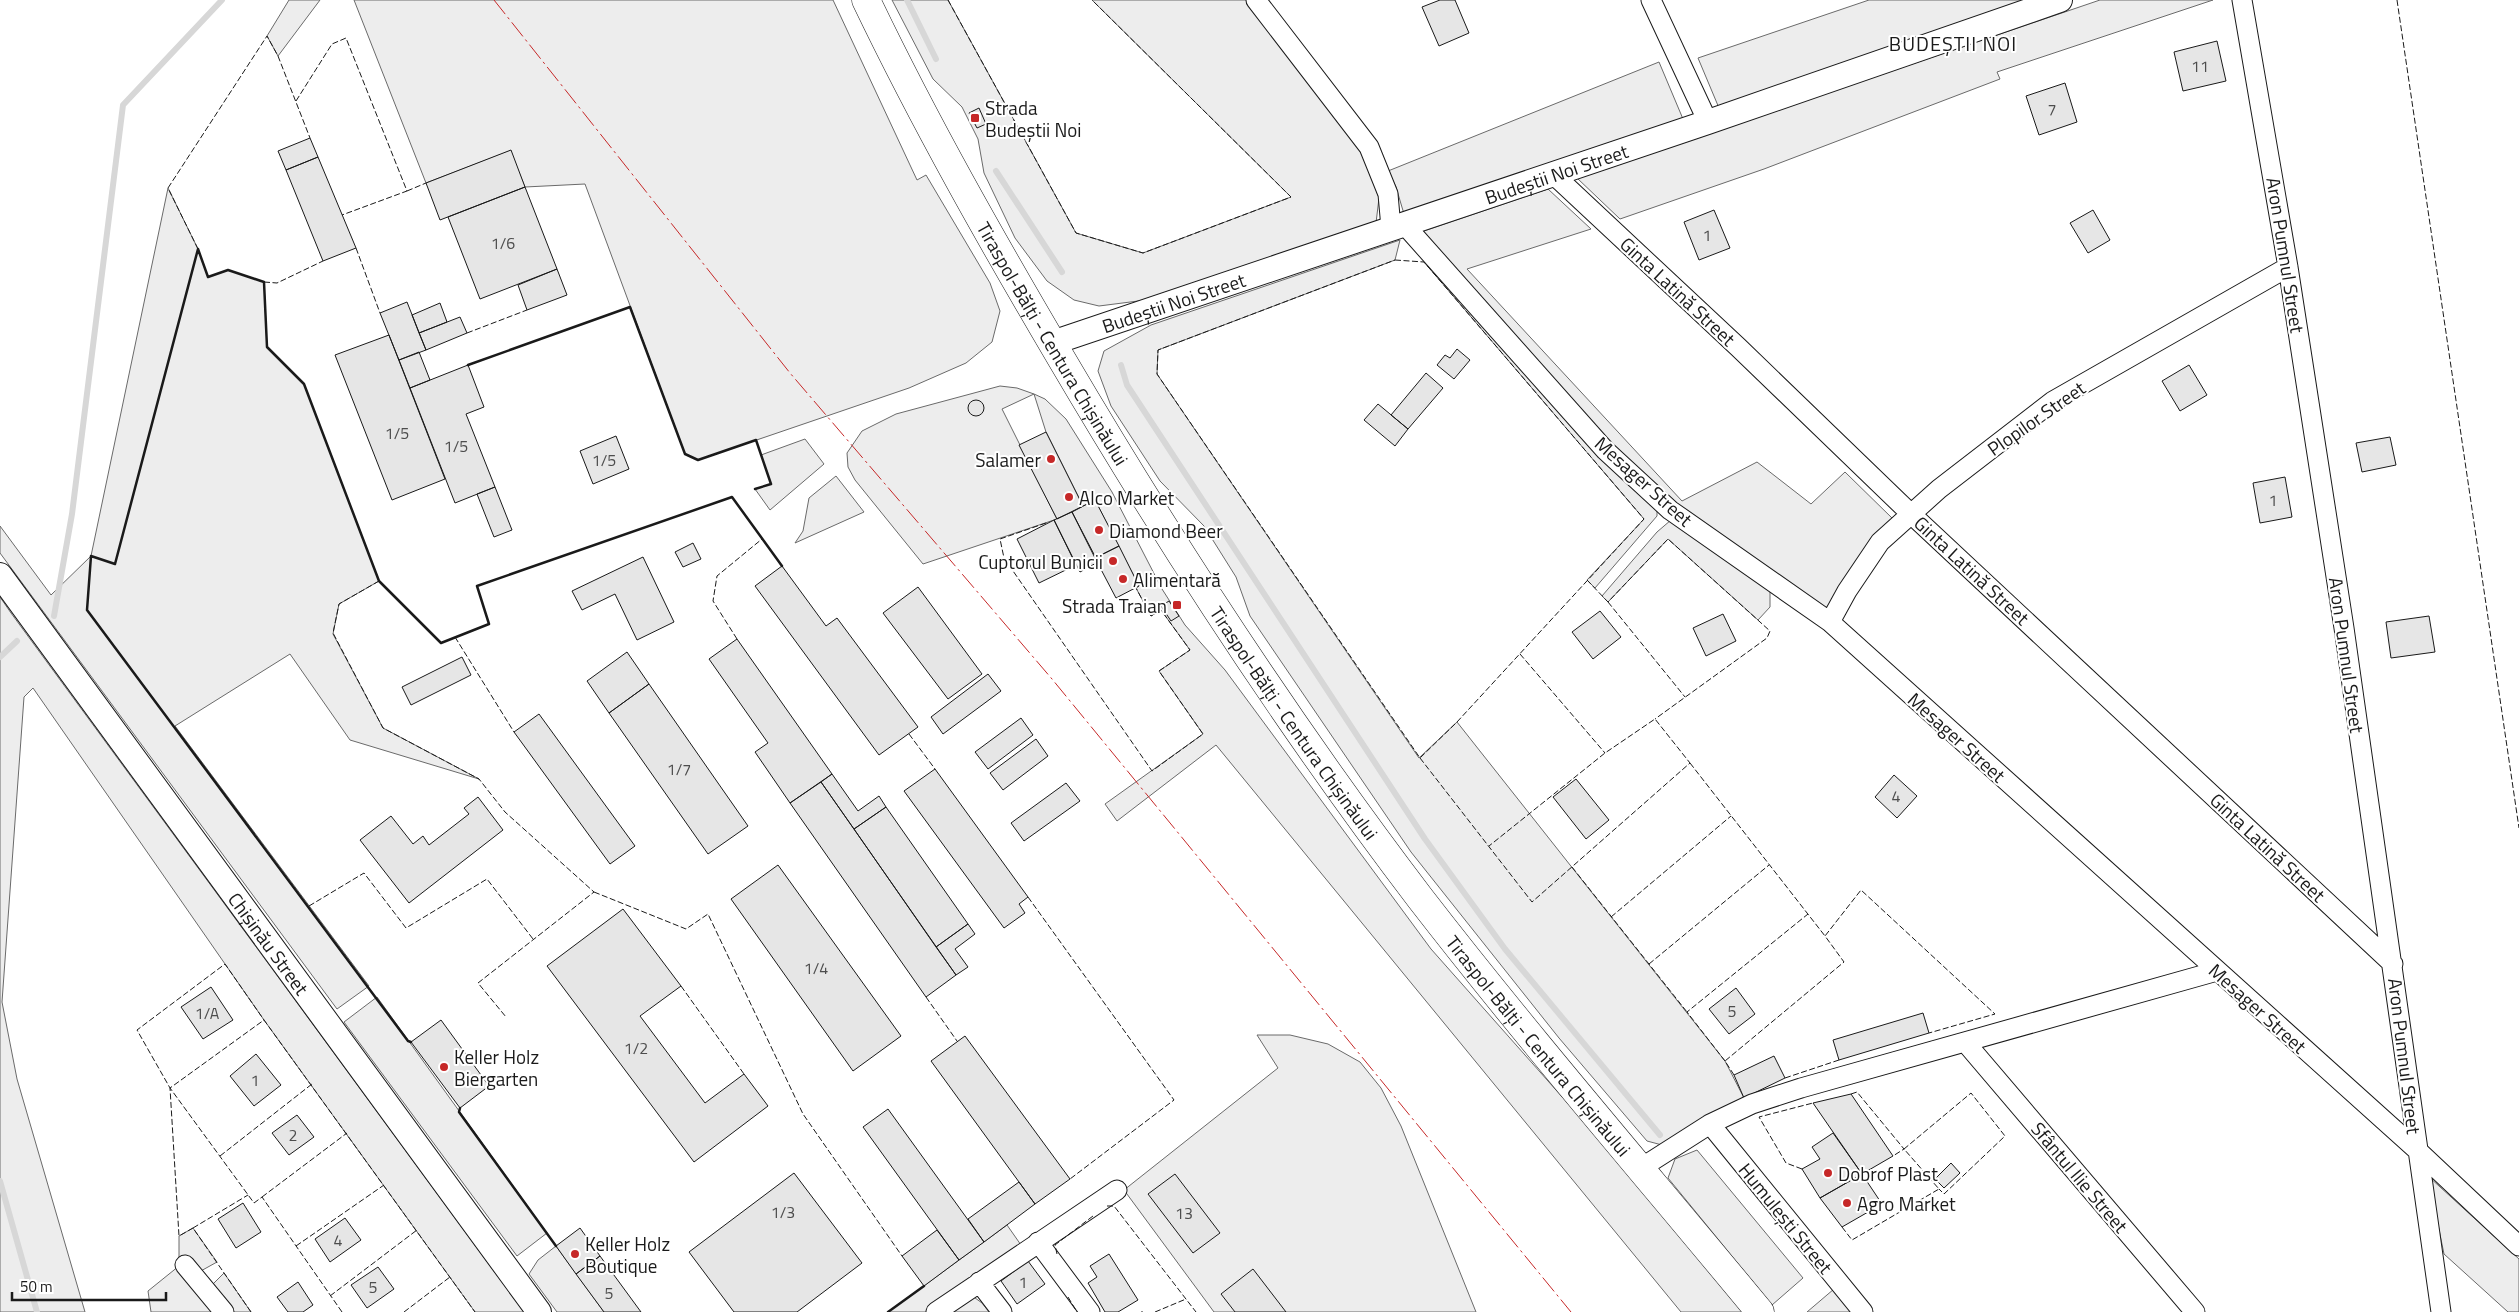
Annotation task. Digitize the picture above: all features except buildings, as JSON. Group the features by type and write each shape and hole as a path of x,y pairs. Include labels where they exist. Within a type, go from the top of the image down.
{"highway":[{"name":"Tiraspol-Bălţi - Centura Chișinăului","path":"866,0 910,92 976,214 1114,448 1189,568 1324,766 1425,904 1541,1049 1760,1312"}],"street":[{"path":"1256,0 1368,147 1388,194 1397,226"},
{"path":"1651,0 1708,122"},
{"name":"Budeștii Noi Street","path":"1052,343 1708,122 2060,0"},
{"name":"Aron Pumnul Street","path":"2242,0 2288,267 2393,964 2417,1150 2441,1312"},
{"name":"Ginta Latină Street","path":"1553,174 1738,347 1910,513 2393,964"},
{"name":"Mesager Street","path":"1397,226 1605,450 1670,510 1830,622 2417,1150 2519,1246"},
{"name":"Plopilor Street","path":"1830,622 1846,591 1880,542 1910,513 2054,401 2288,267"},
{"name":"Chișinău Street","path":"0,575 538,1312"},
{"path":"1641,1168 1710,1124 1752,1104 1801,1088 2217,971"},
{"name":"Sfântul Ilie Street","path":"1965,1042 2195,1312"},
{"name":"Humulești Street","path":"1710,1124 1863,1312"},
{"path":"936,1312 1117,1190"},
{"path":"1038,1242 1090,1312"},
{"path":"186,1265 224,1312"},
{"path":"979,1282 1002,1312"}],"shaded area":[{"path":"289,0 320,0 278,56 267,36"},
{"path":"354,0 833,0 917,180 926,175 990,283 1000,311 992,342 966,363 909,388 698,460 685,454 585,184 525,187 510,151 426,183"},
{"path":"892,0 948,0 1076,233 1143,253 1291,197 1092,0 1249,0 1361,148 1379,198 1376,223 1146,300 1099,306 1074,300 1047,281 1015,238 984,173 978,139 962,107 933,79"},
{"path":"1869,0 2030,0 1719,108 1698,58"},
{"path":"2100,0 2213,0 1997,72 2000,79 1764,169 1620,219 1577,178"},
{"path":"1659,62 1683,119 1404,214 1396,187 1388,171"},
{"path":"168,188 198,249 208,277 228,270 264,282 267,347 304,384 379,581 339,604 333,634 383,728 479,779 350,740 290,654 175,726 369,986 337,1009 0,553 0,526 51,595 91,556"},
{"path":"1548,189 1591,229 1467,269 1682,501 1757,462 1811,504 1845,472 1892,518 1870,543 1829,611 1676,507 1609,447 1421,232"},
{"path":"1400,240 1395,260 1158,350 1157,374 1419,758 1457,722 1725,1061 1744,1098 1662,1145 1647,1141 1559,1038 1411,852 1250,616 1236,577 1204,526 1160,481 1111,406 1098,371 1104,351 1151,325"},
{"path":"1430,261 1657,508 1657,516 1595,588 1587,580 1644,519 1424,262"},
{"path":"1000,386 1017,388 1034,394 1002,409 1057,519 923,564 855,480 848,467 847,453 862,431 896,414"},
{"path":"1034,394 1045,399 1066,419 1112,492 1162,589 1185,625 1225,670 1431,949 1618,1160 1744,1312 1681,1312 1216,745 1117,821 1105,804 1203,734 1159,671 1190,650 1161,610 1151,616 1136,588 1139,586 1095,500 1083,506 1046,432"},
{"path":"805,439 824,464 770,510 755,489 771,484 761,455"},
{"path":"836,476 864,512 795,543 803,531 809,498"},
{"path":"1671,520 1770,587 1770,607 1758,620 1668,539 1608,602 1602,596 1657,532"},
{"path":"0,597 524,1312 475,1312 264,1020 33,688 24,697 2,1002 17,1079 85,1312 0,1312"},
{"path":"377,997 547,1233 517,1256 344,1022"},
{"path":"1257,1035 1290,1035 1328,1044 1360,1062 1381,1088 1401,1126 1476,1312 1214,1312 1124,1190 1278,1068"},
{"path":"1697,1150 1803,1278 1772,1305 1668,1178 1675,1159"},
{"path":"2428,1176 2519,1259 2519,1312 2508,1312 2444,1254"},
{"path":"1007,1225 1021,1245 927,1312 888,1312"},
{"path":"193,1228 217,1262 199,1272 212,1312 151,1312 148,1291 179,1266 179,1236"},
{"path":"556,1246 604,1312 557,1312 529,1274 538,1260"},
{"path":"224,1273 251,1312 230,1312 213,1284"},
{"path":"1834,1289 1853,1312 1807,1312"},
{"path":"971,1295 982,1303 989,1312 948,1312"}],"waterway":[{"path":"54,616 72,514 123,105 222,0"},
{"path":"907,0 936,59"},
{"path":"996,171 1062,272"},
{"path":"1121,365 1127,385 1425,839 1505,949 1660,1135"},
{"path":"0,657 17,641"},
{"path":"0,1181 37,1312"}],"fence":[{"path":"948,0 1076,233 1143,253 1291,197 1092,0"},
{"path":"2397,0 2519,828"},
{"path":"198,249 168,188 267,36 278,56 310,138"},
{"path":"296,101 332,44 346,38 407,191 342,215"},
{"path":"407,191 426,183"},
{"path":"356,248 380,313"},
{"path":"1395,260 1424,262 1644,519 1457,722 1420,758 1157,374 1158,350 1395,260"},
{"path":"264,282 277,283 323,261"},
{"path":"467,333 527,310"},
{"path":"1046,523 1000,539 1004,558 1152,771 1203,734 1159,671 1190,650 1161,610 1151,616 1136,588"},
{"path":"737,639 713,601 717,576 762,539"},
{"path":"1587,580 1608,602 1668,539 1770,631 1767,638 1655,719"},
{"path":"379,581 339,604 333,633 383,728 479,779 505,812 594,892 478,983 506,1017"},
{"path":"1608,602 1685,697"},
{"path":"455,637 514,732"},
{"path":"1520,654 1605,753"},
{"path":"1420,758 1532,902 1690,763 1655,719 1605,753 1489,846"},
{"path":"909,734 935,769"},
{"path":"1690,763 1825,936"},
{"path":"1611,917 1731,816"},
{"path":"1649,964 1769,865"},
{"path":"1572,867 1687,1012"},
{"path":"309,906 364,873 406,928 487,879 533,939"},
{"path":"1734,1075 1725,1061 1844,962 1825,936 1861,890 1995,1014 1929,1033"},
{"path":"594,892 686,929 708,914 803,1114 902,1256"},
{"path":"1028,897 1174,1100 1070,1179"},
{"path":"1725,1061 1687,1012 1808,914"},
{"path":"251,1312 193,1228 179,1236 170,1088 137,1030 225,964 264,1020"},
{"path":"681,986 744,1074"},
{"path":"926,997 957,1041"},
{"path":"342,1312 262,1197 254,1203 170,1088 264,1020 475,1312"},
{"path":"1785,1078 1839,1060"},
{"path":"220,1156 312,1084"},
{"path":"1851,1094 1857,1092 1904,1149 1893,1156"},
{"path":"1842,1227 1852,1240 1939,1189 1904,1149 1971,1093 2005,1136 1944,1194 1939,1189"},
{"path":"1802,1169 1786,1163 1759,1117 1813,1103"},
{"path":"262,1197 347,1133"},
{"path":"296,1246 384,1185"},
{"path":"193,1228 248,1195"},
{"path":"1107,1206 1114,1206 1196,1312"},
{"path":"1057,1254 1055,1245 1093,1216"},
{"path":"330,1296 417,1230"},
{"path":"404,1312 450,1277"},
{"path":"1068,1297 1077,1312"},
{"path":"1155,1312 1186,1299"}],"wall":[{"path":"411,1042 408,1041 87,610 91,556 115,564 198,249 208,277 228,270 264,282 267,347 304,384 379,581 441,643 489,624 477,586 732,497 782,566"},
{"path":"468,365 630,307 685,454 698,460 756,440 771,484 755,489"},
{"path":"460,1108 459,1112 556,1246"},
{"path":"888,1312 924,1286"}],"power":[{"path":"494,0 790,373 1052,679 1571,1312"}],"place":[{"name":"Strada Budeștii Noi","path":"975,118"},
{"name":"Salamer","path":"1051,459"},
{"name":"Alco Market","path":"1069,497"},
{"name":"Diamond Beer","path":"1099,530"},
{"name":"Cuptorul Bunicii","path":"1113,561"},
{"name":"Alimentară","path":"1123,579"},
{"name":"Strada Traian","path":"1177,605"},
{"name":"Keller Holz Biergarten","path":"444,1067"},
{"name":"Dobrof Plast","path":"1828,1173"},
{"name":"Agro Market","path":"1847,1203"},
{"name":"Keller Holz Boutique","path":"575,1254"}],"district":[{"name":"BUDEŞTII NOI","path":"1953,43"}]}
